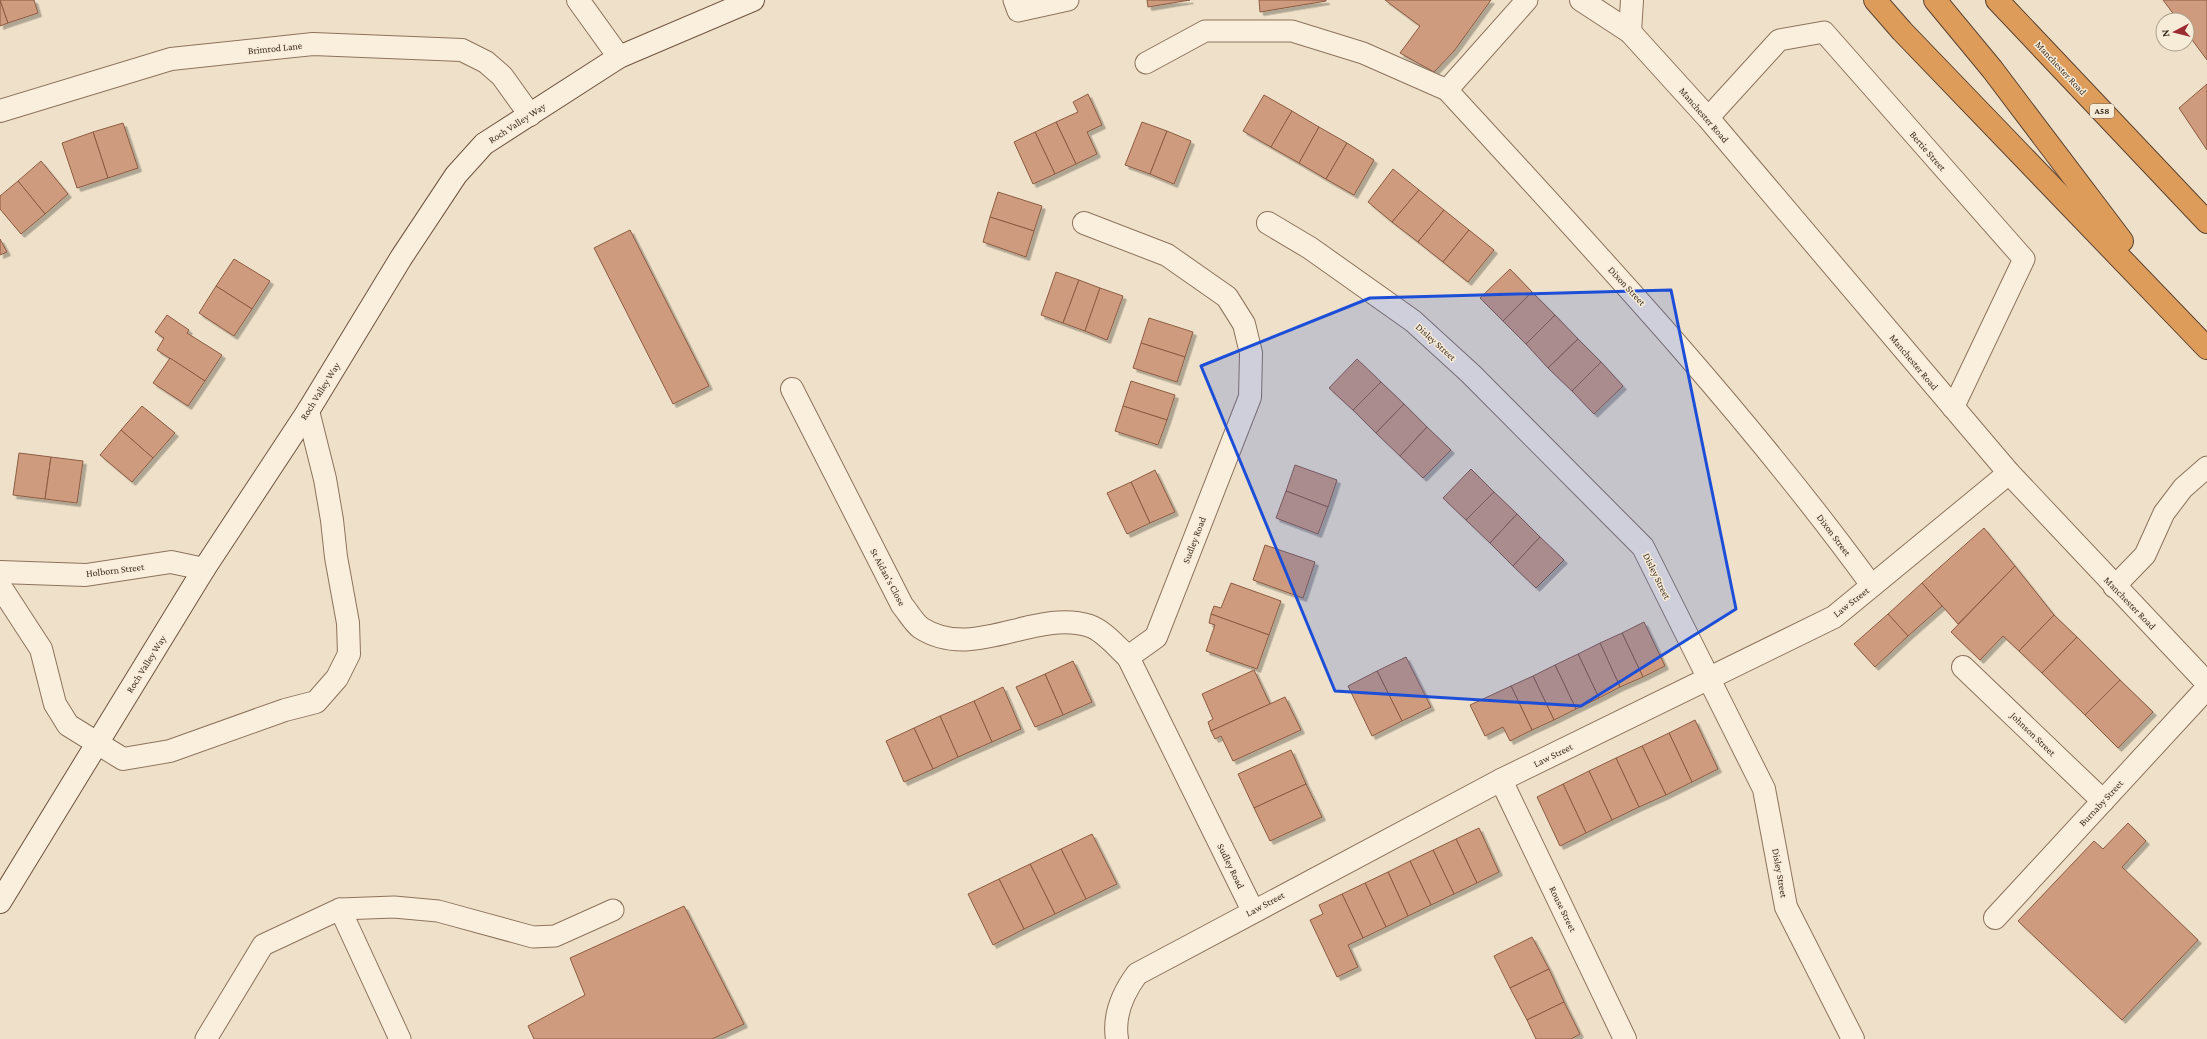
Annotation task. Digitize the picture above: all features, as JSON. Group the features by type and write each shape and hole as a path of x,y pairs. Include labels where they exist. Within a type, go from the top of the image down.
{"highway":[{"path":"1875,0 1902,31 2207,348"},
{"path":"1934,0 1992,69 2188,328"},
{"name":"Manchester Road","path":"1997,0 2207,222"}],"street":[{"path":"578,0 619,57"},
{"name":"Roch Valley Way","path":"0,902 204,569 308,411 401,258 456,175 484,144 619,57 753,0"},
{"name":"Manchester Road","path":"1581,0 1630,32 1708,118 2009,473 2114,587 2207,684"},
{"path":"1630,32 1632,0"},
{"name":"Brimrod Lane","path":"0,111 171,59 313,44 462,50 486,62 502,76 530,115"},
{"name":"Sudley Road","path":"1084,223 1167,255 1227,297 1244,324 1251,353 1250,397 1156,638 1128,656 1253,911"},
{"name":"Disley Street","path":"1268,223 1310,248 1413,321 1471,374 1643,547 1707,679 1764,789 1786,907 1853,1039"},
{"name":"St Aidan's Close","path":"792,389 902,605 920,628 940,638 970,639 1010,633 1044,623 1073,623 1091,626 1128,656"},
{"path":"0,586 41,649 55,704 68,725 123,759 170,751 285,710 316,702 337,678 349,654 348,623 336,557 325,478 308,411"},
{"name":"Law Street","path":"1118,1039 1118,1012 1124,991 1137,974 1501,780 1834,617 2009,473"},
{"name":"Holborn Street","path":"0,572 86,575 171,562 204,569"},
{"name":"Johnson Street","path":"1963,667 2103,801"},
{"name":"Burnaby Street","path":"1996,918 2207,688"},
{"name":"Rouse Street","path":"1501,780 1625,1039"}],"lane":[{"path":"1014,0 1018,11 1068,0"},
{"path":"1146,63 1205,32 1292,31 1363,53 1447,90 1527,0"},
{"name":"Bertie Street","path":"1708,118 1779,40 1824,32 2024,260 1953,408"},
{"name":"Dixon Street","path":"1447,90 1646,307 1830,528 1872,586"},
{"path":"2114,587 2145,555 2164,513 2183,488 2207,467"},
{"path":"206,1039 263,945 340,910 394,907 438,911 533,937 555,936 613,910"},
{"path":"340,910 400,1039"}],"highlighted area":[{"path":"1671,290 1736,609 1581,706 1335,691 1201,366 1370,298"}],"building":[{"path":"0,0 8,23 0,26"},
{"path":"0,0 34,0 38,13 8,23"},
{"path":"1147,0 1190,0 1148,7"},
{"path":"1259,0 1326,0 1326,1 1260,12"},
{"path":"1385,0 1491,0 1454,51 1434,72 1400,53 1420,26"},
{"path":"2163,0 2207,0 2207,60 2195,44 2195,12 2172,12"},
{"path":"2207,84 2207,150 2179,108"},
{"path":"1088,94 1102,125 1087,132 1097,154 1076,164 1056,122 1078,112 1073,102"},
{"path":"1264,95 1292,111 1271,147 1243,131"},
{"path":"1292,111 1319,127 1299,163 1271,147"},
{"path":"1056,122 1076,164 1055,174 1035,132"},
{"path":"1142,122 1167,131 1150,174 1125,165"},
{"path":"123,123 138,168 108,178 93,132"},
{"path":"1319,127 1347,143 1326,179 1299,163"},
{"path":"1167,131 1191,141 1174,184 1150,174"},
{"path":"93,132 108,178 77,188 62,143"},
{"path":"1035,132 1055,174 1033,184 1014,142"},
{"path":"1347,143 1374,160 1354,195 1326,179"},
{"path":"41,161 68,194 45,214 18,181"},
{"path":"1393,169 1419,190 1392,222 1368,202"},
{"path":"18,181 45,214 21,234 0,209 0,196"},
{"path":"1419,190 1444,210 1418,242 1392,222"},
{"path":"998,192 1042,206 1034,231 990,217"},
{"path":"1444,210 1469,230 1443,262 1418,242"},
{"path":"990,217 1034,231 1026,257 983,242"},
{"path":"630,230 709,386 673,404 594,248"},
{"path":"1469,230 1494,250 1468,282 1443,262"},
{"path":"0,239 7,252 0,255"},
{"path":"234,259 270,281 252,309 216,286"},
{"path":"1510,269 1532,292 1503,321 1480,298"},
{"path":"1056,272 1079,280 1063,323 1041,315"},
{"path":"1079,280 1100,288 1085,331 1063,323"},
{"path":"216,286 252,309 234,336 199,313"},
{"path":"1100,288 1123,296 1107,340 1085,331"},
{"path":"1532,292 1555,315 1526,344 1503,321"},
{"path":"167,315 189,330 187,333 222,355 205,381 157,350 164,338 155,332"},
{"path":"1555,315 1578,339 1548,368 1526,344"},
{"path":"1149,318 1193,332 1185,357 1141,343"},
{"path":"1578,339 1601,362 1572,391 1548,368"},
{"path":"1141,343 1185,357 1177,382 1133,368"},
{"path":"170,358 205,381 188,406 153,383"},
{"path":"1357,359 1381,382 1353,410 1329,388"},
{"path":"1601,362 1623,386 1594,414 1572,391"},
{"path":"1131,381 1175,395 1167,420 1123,406"},
{"path":"1381,382 1404,404 1376,433 1353,410"},
{"path":"1404,404 1427,427 1400,456 1376,433"},
{"path":"142,406 175,433 153,458 121,430"},
{"path":"1123,406 1167,420 1158,445 1115,431"},
{"path":"1427,427 1451,450 1423,478 1400,456"},
{"path":"121,430 153,458 132,482 100,455"},
{"path":"19,453 51,457 45,499 13,495"},
{"path":"51,457 83,461 77,503 45,499"},
{"path":"1295,465 1337,480 1328,507 1286,491"},
{"path":"1471,469 1494,492 1466,520 1443,498"},
{"path":"1155,470 1175,512 1150,523 1131,482"},
{"path":"1131,482 1150,523 1127,534 1107,493"},
{"path":"1286,491 1328,507 1318,534 1276,518"},
{"path":"1494,492 1517,514 1490,543 1466,520"},
{"path":"1517,514 1540,537 1513,566 1490,543"},
{"path":"1984,528 2015,566 1958,624 1922,583"},
{"path":"1540,537 1564,560 1536,588 1513,566"},
{"path":"1265,545 1315,562 1303,598 1253,580"},
{"path":"2015,566 2054,615 2019,651 2003,636 1980,660 1951,632"},
{"path":"1231,583 1281,601 1269,635 1211,614 1214,606 1221,608"},
{"path":"1922,583 1942,606 1908,636 1888,614"},
{"path":"1211,614 1269,635 1257,669 1206,651 1215,625 1209,623"},
{"path":"1888,614 1908,636 1875,667 1854,644"},
{"path":"2054,615 2077,637 2042,673 2019,651"},
{"path":"1644,622 1665,666 1643,677 1622,633"},
{"path":"1622,633 1643,677 1620,687 1600,643"},
{"path":"2077,637 2120,680 2085,715 2042,673"},
{"path":"1600,643 1620,687 1599,698 1578,654"},
{"path":"1578,654 1599,698 1576,709 1555,665"},
{"path":"1406,657 1431,707 1402,721 1377,671"},
{"path":"1073,661 1092,702 1063,715 1045,674"},
{"path":"1555,665 1576,709 1554,720 1533,676"},
{"path":"1254,670 1270,704 1211,731 1208,722 1213,719 1202,694"},
{"path":"1377,671 1402,721 1372,736 1348,686"},
{"path":"1045,674 1063,715 1035,727 1016,687"},
{"path":"1533,676 1554,720 1532,730 1511,686"},
{"path":"2120,680 2153,712 2118,748 2085,715"},
{"path":"1511,686 1532,730 1510,741 1503,727 1485,736 1470,705"},
{"path":"1003,687 1021,729 992,742 974,701"},
{"path":"1285,697 1301,730 1233,761 1221,736 1215,739 1211,731"},
{"path":"974,701 992,742 958,757 940,716"},
{"path":"940,716 958,757 933,769 914,728"},
{"path":"1695,720 1718,769 1692,782 1669,733"},
{"path":"914,728 933,769 904,782 886,741"},
{"path":"1669,733 1692,782 1666,795 1642,746"},
{"path":"1642,746 1666,795 1639,807 1616,758"},
{"path":"1291,750 1306,784 1254,808 1238,774"},
{"path":"1616,758 1639,807 1612,820 1589,771"},
{"path":"1589,771 1612,820 1586,833 1563,784"},
{"path":"1306,784 1322,817 1270,841 1254,808"},
{"path":"1563,784 1586,833 1560,846 1537,797"},
{"path":"2128,823 2146,841 2122,867 2198,940 2122,1020 2018,921 2094,841 2103,849"},
{"path":"1479,828 1499,872 1477,883 1456,839"},
{"path":"1092,834 1117,884 1086,899 1061,849"},
{"path":"1456,839 1477,883 1454,894 1433,850"},
{"path":"1061,849 1086,899 1055,914 1030,864"},
{"path":"1433,850 1454,894 1431,905 1410,861"},
{"path":"1410,861 1431,905 1408,916 1388,872"},
{"path":"1030,864 1055,914 1024,929 999,879"},
{"path":"1388,872 1408,916 1386,927 1365,883"},
{"path":"999,879 1024,929 993,945 968,894"},
{"path":"1365,883 1386,927 1363,938 1342,894"},
{"path":"1342,894 1363,938 1348,945 1358,967 1337,977 1310,920 1323,914 1319,905"},
{"path":"684,906 744,1024 712,1039 534,1039 528,1026 585,995 570,958"},
{"path":"1532,937 1549,969 1510,988 1494,956"},
{"path":"1549,969 1564,1002 1527,1020 1510,988"},
{"path":"1564,1002 1580,1034 1571,1039 1536,1039 1527,1020"}]}
